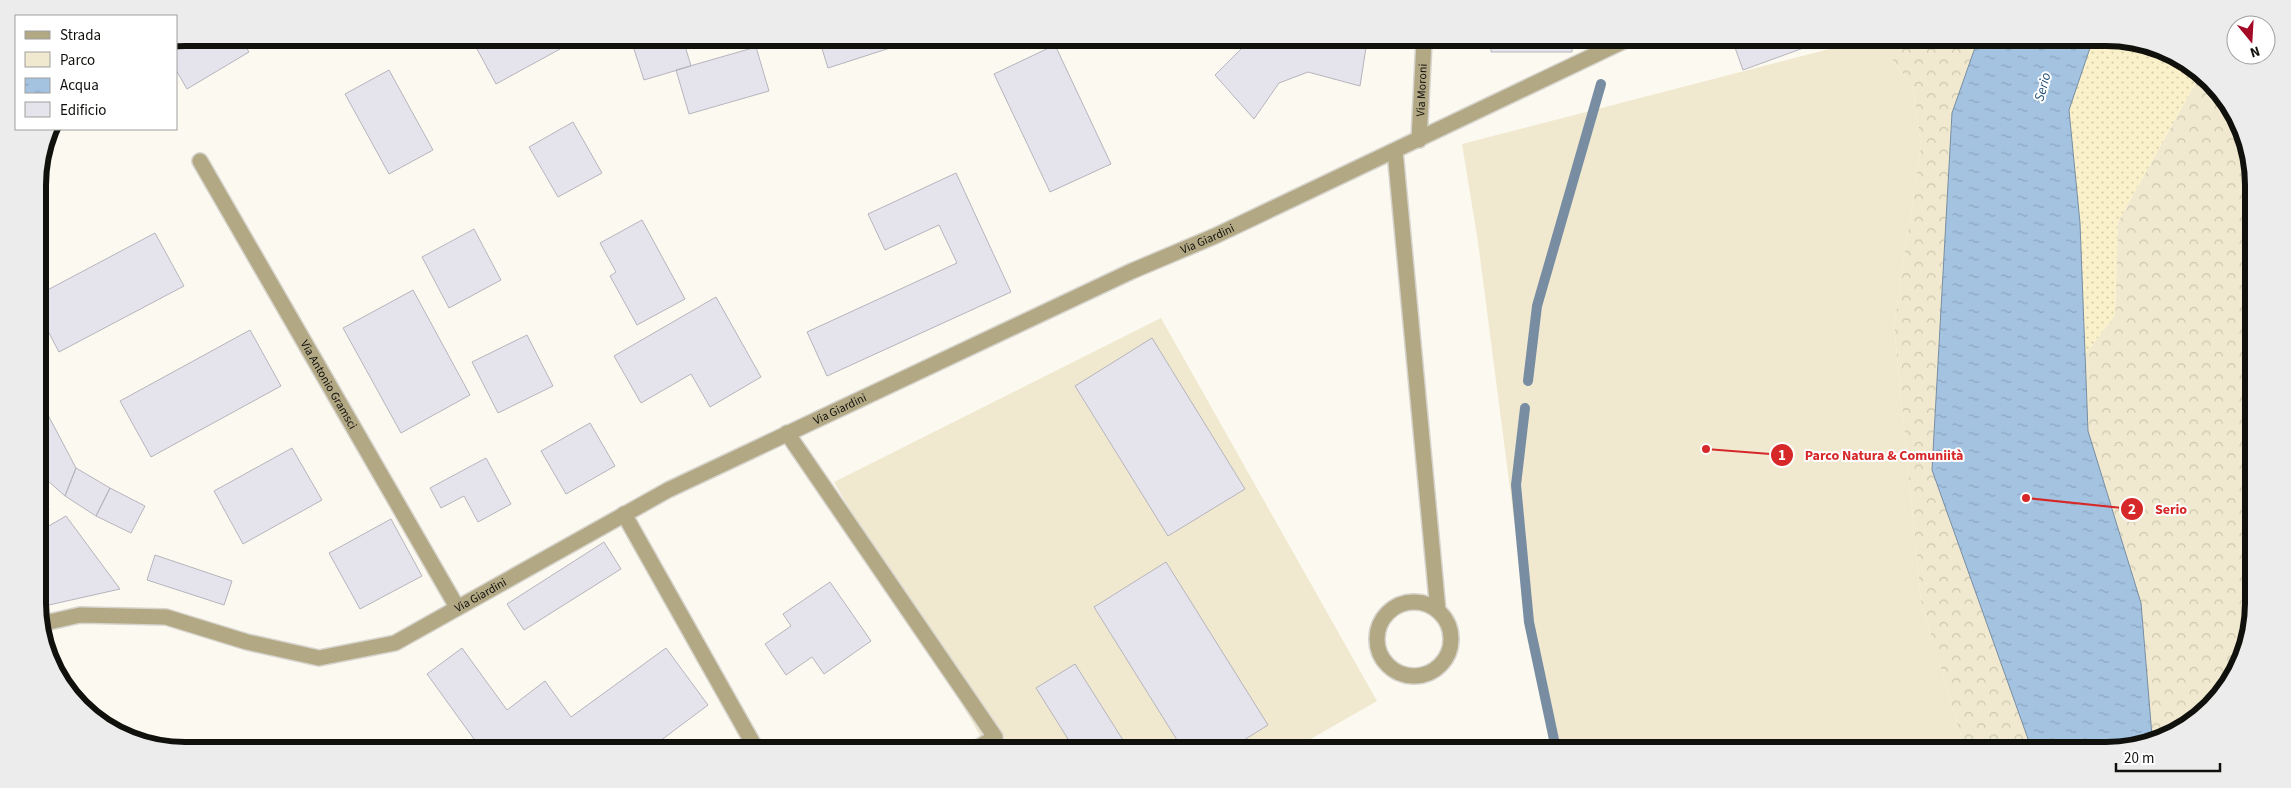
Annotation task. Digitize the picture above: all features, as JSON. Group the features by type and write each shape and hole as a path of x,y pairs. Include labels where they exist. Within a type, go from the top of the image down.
{"street":[{"name":"Via Moroni","path":"1419,140 1424,46"},
{"name":"Via Giardini","path":"47,622 80,615 166,617 247,642 318,658 395,643 668,490 1132,271 1215,236 1613,46"},
{"path":"1395,151 1438,612 1446,621 1451,645 1446,657 1438,667 1428,674 1416,676 1393,670 1379,651 1377,640 1379,628 1385,617 1393,609 1410,603 1427,605 1438,612"},
{"name":"Via Antonio Gramsci","path":"200,161 457,607"},
{"path":"787,433 995,737 988,742"},
{"path":"624,514 752,742"}],"green space":[{"path":"1840,46 1882,46 1913,87 1921,146 1894,325 1921,601 1962,741 1559,741 1521,573 1478,242 1462,144"},
{"path":"1882,46 1976,46 1952,113 1932,470 2029,741 1962,741 1921,601 1894,325 1921,146 1913,87"},
{"path":"2197,81 2216,101 2230,124 2242,158 2245,185 2244,621 2234,656 2221,680 2210,694 2183,718 2152,734 2141,603 2088,431 2085,355 2115,315 2118,222"},
{"path":"1161,318 1377,701 1306,741 982,742 834,482"}],"sand":[{"path":"2091,46 2124,47 2142,51 2175,65 2197,81 2118,222 2115,315 2085,355 2080,223 2069,110"}],"water":[{"path":"1976,46 2091,46 2069,110 2080,223 2088,431 2141,603 2152,734 2142,737 2115,741 2029,741 1932,470 1952,113"}],"building":[{"path":"1244,46 1366,46 1360,86 1308,72 1279,83 1254,119 1215,75"},
{"path":"1491,46 1572,46 1572,52 1491,52"},
{"path":"1734,46 1809,46 1743,70"},
{"path":"178,47 246,47 249,52 187,89 178,73"},
{"path":"476,47 559,47 560,49 496,84"},
{"path":"633,47 685,47 691,66 644,80"},
{"path":"756,47 769,91 689,114 676,70"},
{"path":"821,47 890,47 890,48 828,68"},
{"path":"1052,47 1056,47 1111,164 1050,192 994,74"},
{"path":"389,70 433,150 389,174 345,94"},
{"path":"573,122 602,173 558,197 529,147"},
{"path":"956,173 1011,292 827,376 807,332 957,263 939,225 885,250 868,214"},
{"path":"642,220 685,299 637,325 610,276 616,272 600,243"},
{"path":"474,229 501,280 449,308 422,257"},
{"path":"155,233 184,286 59,352 47,329 47,290"},
{"path":"413,290 470,395 401,433 343,328"},
{"path":"716,297 761,377 710,407 691,374 641,403 614,356"},
{"path":"250,330 281,386 151,457 120,401"},
{"path":"527,335 553,386 498,413 472,362"},
{"path":"1152,338 1245,489 1168,536 1075,386"},
{"path":"48,415 76,468 65,496 48,481 46,482 46,416"},
{"path":"590,423 615,466 566,494 541,451"},
{"path":"292,448 322,500 243,544 214,491"},
{"path":"486,458 511,504 478,522 464,496 441,508 430,488"},
{"path":"76,468 110,488 96,516 65,496"},
{"path":"110,488 145,506 131,533 96,516"},
{"path":"66,516 120,589 46,606 46,527"},
{"path":"391,519 422,576 360,609 329,553"},
{"path":"604,542 621,569 524,630 507,604"},
{"path":"155,555 232,581 224,605 147,580"},
{"path":"1166,562 1268,725 1242,741 1178,741 1094,607"},
{"path":"830,582 871,641 824,674 812,657 786,675 765,644 791,626 783,614"},
{"path":"462,648 507,710 545,681 571,717 666,648 708,705 659,742 476,742 427,674"},
{"path":"1075,664 1124,742 1064,742 1068,739 1036,688"}],"waterway":[{"path":"1528,381 1537,306 1601,84"},
{"path":"1525,408 1516,485 1529,622 1554,741"}],"place":[{"name":"Parco Natura & Comuniità","path":"1706,449"},
{"name":"Serio","path":"2026,498"}]}
